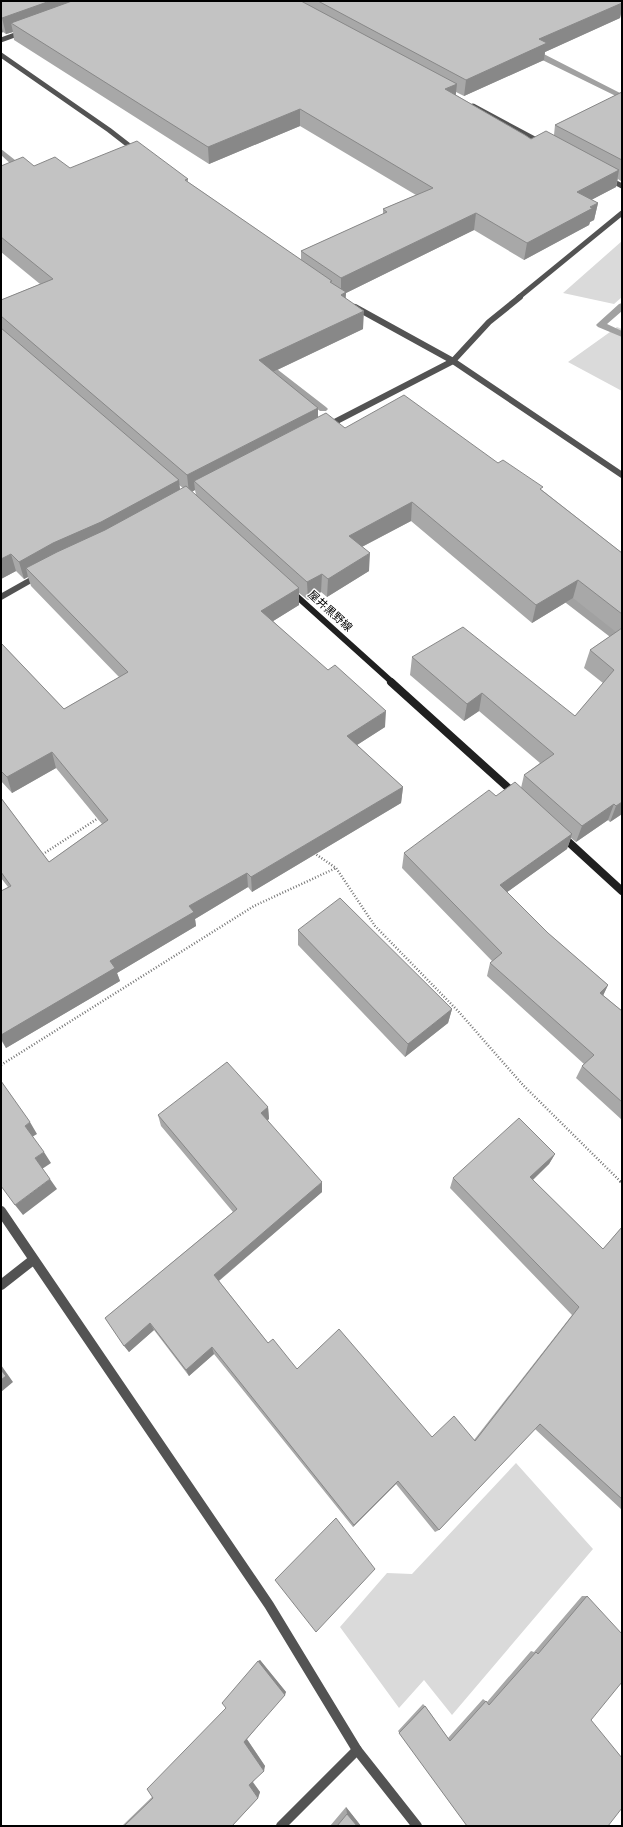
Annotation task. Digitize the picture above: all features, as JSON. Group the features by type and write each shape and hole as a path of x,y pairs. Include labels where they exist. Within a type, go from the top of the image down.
{"main road":[{"name":"屋井黒野線","path":"288,588 521,800"},
{"path":"557,832 622,891"}],"street":[{"path":"1,40 30,29"},
{"path":"1,55 109,130 139,153"},
{"path":"468,103 545,144"},
{"path":"601,174 622,186"},
{"path":"318,431 453,361 489,322 622,213"},
{"path":"351,306 453,361 622,475"},
{"path":"1,597 46,572"},
{"path":"1,1211 269,1605 357,1750 417,1826"},
{"path":"1,1285 33,1260"},
{"path":"281,1826 357,1750"}],"path":[{"path":"34,859 101,816"},
{"path":"310,851 336,868 374,926 458,1011 523,1085 622,1183"},
{"path":"1,1065 254,906 336,868"}],"shaded area":[{"path":"622,241 622,297 614,304 563,293"},
{"path":"617,327 622,329 622,391 568,362"},
{"path":"516,1463 593,1549 452,1715 424,1680 399,1708 340,1627 387,1573 412,1574"}],"building":[{"path":"1,1 50,1 2,18"},
{"path":"72,1 301,1 457,84 445,89 531,139 546,131 619,170 577,192 598,203 590,207 593,208 527,243 476,213 341,278 301,251 387,212 383,209 433,188 300,109 208,147 11,23"},
{"path":"318,1 621,1 622,3 539,39 547,43 466,80"},
{"path":"622,92 622,160 555,125"},
{"path":"137,141 188,179 185,180 332,281 330,282 346,292 341,295 364,311 259,360 318,408 187,475 1,316 1,300 53,279 1,237 1,166 23,157 34,166 55,157 70,168"},
{"path":"1,328 179,480 101,522 53,543 19,562 11,554 1,559"},
{"path":"404,395 498,463 503,460 543,487 540,489 622,553 622,614 578,580 536,605 412,502 349,536 370,553 328,579 322,574 307,582 194,481 326,413 345,428"},
{"path":"186,486 299,588 261,611 328,670 335,665 386,711 347,736 403,787 251,877 247,873 189,906 194,912 110,961 115,968 1,1035 1,891 11,886 1,872 1,798 49,862 108,820 52,752 7,777 1,771 1,643 64,709 128,672 26,568 105,530"},
{"path":"463,627 575,716 614,670 590,650 622,628 622,802 616,806 614,804 582,826 524,775 554,754 482,693 467,704 412,657"},
{"path":"515,782 572,834 500,885 548,933 608,985 600,993 622,1011 622,1102 582,1066 594,1055 490,963 502,953 404,853 489,790 496,796"},
{"path":"340,898 452,1009 408,1044 298,930"},
{"path":"227,1062 268,1107 261,1113 322,1182 214,1275 268,1343 273,1339 297,1369 339,1329 432,1437 454,1416 475,1441 579,1307 453,1178 519,1118 555,1154 530,1177 603,1249 622,1227 622,1499 540,1424 439,1530 398,1481 354,1525 212,1347 186,1370 150,1323 124,1346 105,1318 237,1209 158,1115"},
{"path":"1,1081 30,1122 25,1126 44,1152 35,1158 50,1179 15,1205 1,1186"},
{"path":"1,1370 6,1376 1,1380"},
{"path":"336,1518 375,1569 316,1632 275,1580"},
{"path":"587,1596 622,1634 622,1682 591,1720 622,1758 622,1808 608,1826 467,1826 399,1733 425,1706 450,1741 486,1701 489,1705 536,1652 538,1654"},
{"path":"258,1661 285,1695 244,1742 264,1771 249,1785 258,1798 232,1826 124,1826 153,1798 147,1789 226,1708 222,1703"},
{"path":"347,1814 357,1826 337,1826"}],"waterway":[{"path":"529,50 622,97"},
{"path":"1,151 26,173"},
{"path":"622,306 601,325 622,334"},
{"path":"261,361 323,409"},
{"path":"557,590 622,640"}]}
